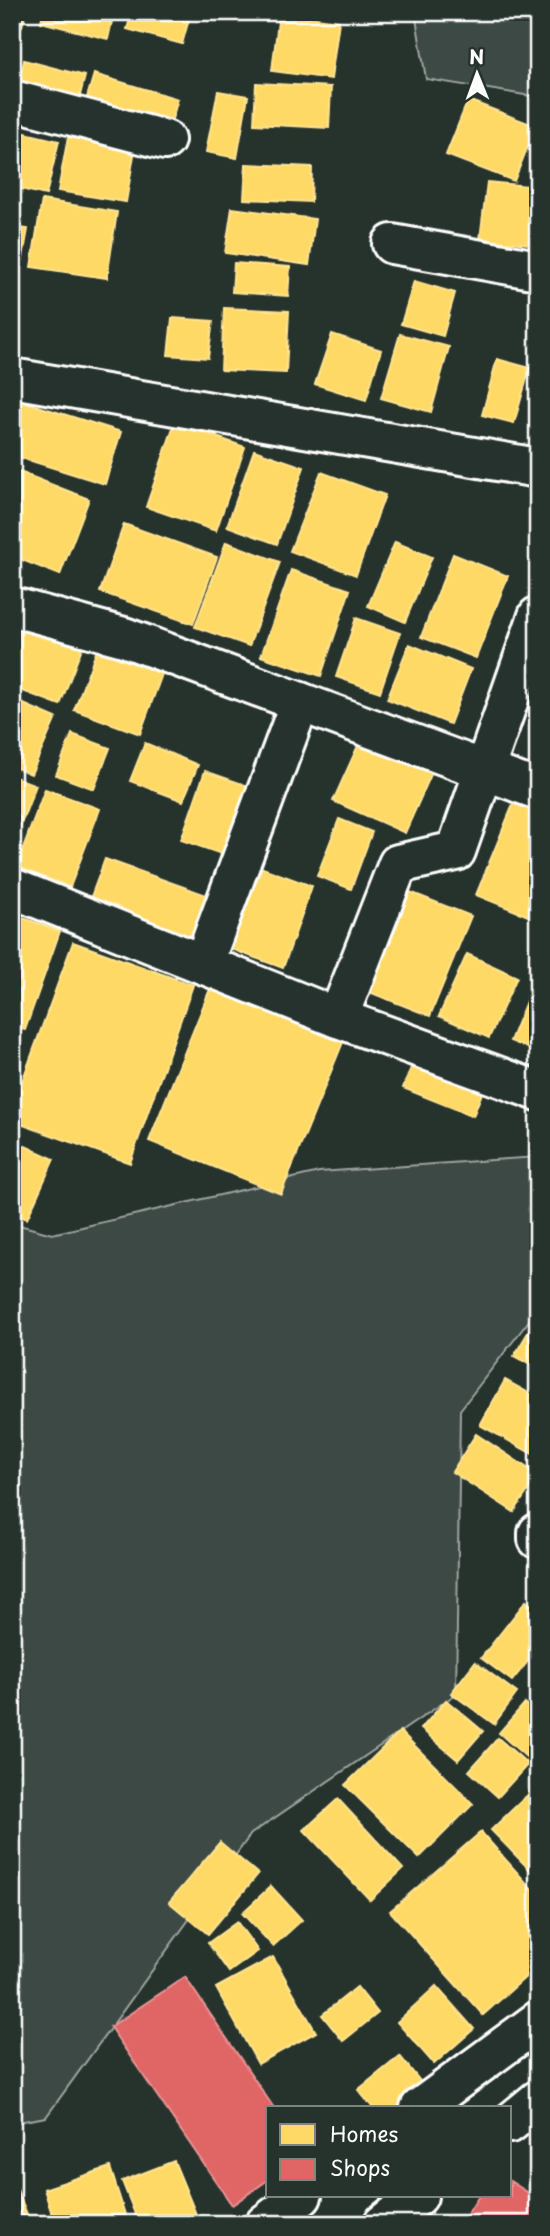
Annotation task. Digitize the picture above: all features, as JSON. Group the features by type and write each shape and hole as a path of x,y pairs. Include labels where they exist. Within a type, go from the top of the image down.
{"street":[{"path":"12,100 165,139"},
{"path":"392,244 538,270"},
{"path":"12,378 538,468"},
{"path":"17,608 124,637 538,790"},
{"path":"338,1018 398,864 456,851 538,616"},
{"path":"203,964 300,702"},
{"path":"12,888 338,1018 538,1091"},
{"path":"538,1533 538,1539"},
{"path":"423,2106 538,2021"},
{"path":"512,2121 538,2100"},
{"path":"264,2224 299,2198"},
{"path":"383,2224 416,2198"}],"shaded area":[{"path":"415,12 538,12 538,97 426,79"},
{"path":"538,1157 538,1309 460,1410 456,1694 251,1834 46,2117 12,2123 12,1223 52,1234 319,1172"}],"building: Homes":[{"path":"12,12 26,12 22,26 12,23"},
{"path":"43,12 114,12 108,39 41,22"},
{"path":"132,12 191,12 182,44 127,29"},
{"path":"279,13 339,21 331,79 272,71"},
{"path":"24,60 85,76 78,103 18,88"},
{"path":"94,74 178,99 169,129 85,104"},
{"path":"256,83 331,87 329,128 254,124"},
{"path":"218,91 248,96 237,158 206,152"},
{"path":"468,100 536,126 514,181 446,155"},
{"path":"21,132 59,141 46,195 12,187 12,144 18,146"},
{"path":"68,137 135,149 126,202 58,191"},
{"path":"246,164 312,167 311,202 244,199"},
{"path":"487,182 538,187 538,245 480,239"},
{"path":"42,200 117,212 107,278 31,267"},
{"path":"232,208 315,219 309,265 225,253"},
{"path":"12,227 28,229 22,263 12,261"},
{"path":"234,263 290,267 288,296 232,292"},
{"path":"414,281 455,293 443,336 401,324"},
{"path":"224,308 289,311 286,373 221,370"},
{"path":"172,318 213,321 208,358 168,355"},
{"path":"332,334 381,350 366,400 315,384"},
{"path":"400,334 449,347 431,412 381,398"},
{"path":"497,359 530,368 514,423 482,415"},
{"path":"12,398 121,432 105,484 12,455"},
{"path":"175,422 245,447 216,531 146,507"},
{"path":"254,450 304,467 277,544 227,526"},
{"path":"12,469 89,499 60,575 12,556"},
{"path":"321,472 385,495 356,575 290,551"},
{"path":"124,524 217,557 193,624 100,592"},
{"path":"226,542 280,562 249,646 195,627"},
{"path":"395,542 432,557 405,622 368,606"},
{"path":"453,554 508,576 476,658 421,637"},
{"path":"291,570 350,590 321,676 261,656"},
{"path":"356,618 400,633 380,692 336,677"},
{"path":"17,621 83,645 60,705 12,687 12,634"},
{"path":"409,644 471,669 450,724 387,699"},
{"path":"97,650 162,674 140,734 74,710"},
{"path":"12,699 56,718 31,774 12,766"},
{"path":"72,734 110,748 94,789 56,775"},
{"path":"361,739 433,770 405,833 333,801"},
{"path":"145,743 198,765 183,801 130,781"},
{"path":"205,771 257,789 233,858 181,840"},
{"path":"12,776 36,785 12,847"},
{"path":"45,789 100,809 70,887 16,867"},
{"path":"514,802 538,812 538,920 476,895"},
{"path":"339,819 372,832 351,889 317,876"},
{"path":"105,859 215,898 199,943 88,905"},
{"path":"249,863 312,886 283,968 220,945"},
{"path":"410,892 471,916 430,1016 369,992"},
{"path":"12,914 60,931 25,1030 12,1026"},
{"path":"73,942 193,985 130,1163 12,1121 12,1109"},
{"path":"467,954 517,977 489,1038 439,1016"},
{"path":"538,972 538,1052 510,1041"},
{"path":"210,989 343,1042 281,1194 149,1141"},
{"path":"414,1060 484,1088 473,1116 403,1088"},
{"path":"12,1140 54,1159 27,1219 12,1213"},
{"path":"538,1318 538,1369 514,1356"},
{"path":"505,1380 538,1398 538,1457 480,1425"},
{"path":"476,1434 538,1475 514,1512 452,1472"},
{"path":"526,1601 538,1610 538,1649 512,1681 481,1658"},
{"path":"475,1662 517,1693 494,1724 451,1693"},
{"path":"446,1700 483,1731 458,1760 421,1729"},
{"path":"525,1703 538,1715 538,1758 533,1763 499,1733"},
{"path":"400,1731 473,1804 419,1858 345,1785"},
{"path":"498,1738 528,1764 498,1797 469,1771"},
{"path":"538,1785 538,1872 535,1875 491,1830"},
{"path":"338,1799 403,1869 370,1900 304,1830"},
{"path":"481,1832 538,1896 538,1966 483,2015 390,1911"},
{"path":"220,1842 258,1874 208,1934 169,1902"},
{"path":"271,1886 302,1920 273,1946 242,1913"},
{"path":"237,1922 258,1951 229,1972 208,1943"},
{"path":"273,1957 316,2032 258,2064 216,1988"},
{"path":"436,1986 474,2029 434,2064 397,2022"},
{"path":"357,1987 378,2013 343,2041 322,2015"},
{"path":"400,2056 424,2086 398,2106 371,2106 358,2090"},
{"path":"174,2161 200,2224 139,2224 122,2181"},
{"path":"110,2167 128,2224 55,2224 44,2189"},
{"path":"13,2180 31,2224 12,2224"}],"building: Shops":[{"path":"185,1977 273,2106 266,2106 266,2181 232,2205 110,2027"},
{"path":"512,2182 538,2199 538,2224 461,2224 478,2198 512,2198"}]}
